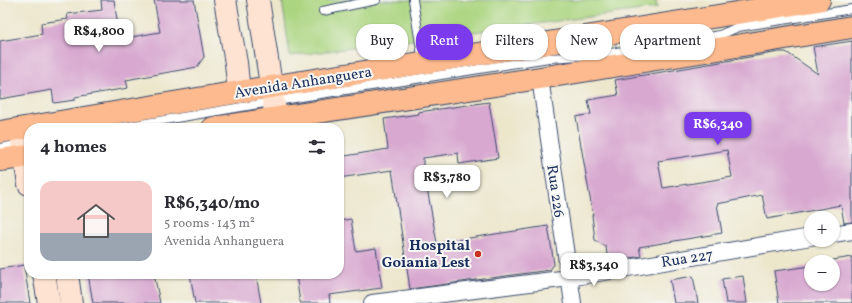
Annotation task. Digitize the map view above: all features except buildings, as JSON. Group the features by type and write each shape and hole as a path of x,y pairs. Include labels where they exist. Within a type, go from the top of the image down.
{"main road":[{"path":"225,0 236,63 239,92"},
{"path":"258,0 274,102"},
{"name":"Avenida Anhanguera","path":"225,123 274,102 423,63 819,0"},
{"name":"Avenida Anhanguera","path":"106,123 239,92 274,102 540,78 852,27"},
{"path":"21,143 24,158"},
{"name":"Avenida Anhanguera","path":"0,160 21,143"},
{"path":"45,279 49,303"},
{"path":"68,279 71,303"}],"street":[{"name":"Rua 226","path":"540,78 573,303"},
{"path":"840,233 852,231"},
{"name":"Rua 227","path":"372,303 569,278 804,238"}],"lane":[{"path":"323,10 376,0"},
{"path":"413,0 423,63"},
{"path":"147,123 549,58 605,54 720,35 738,27 852,9"},
{"path":"549,58 596,41 720,24 738,27"},
{"path":"0,148 21,143"}],"green space":[{"path":"282,0 656,0 657,8 535,24 481,24 481,31 473,32 473,24 416,24 416,40 408,41 408,24 356,24 356,47 290,56"}],"place":[{"name":"Hospital Goiania Lest","path":"478,254"}]}
